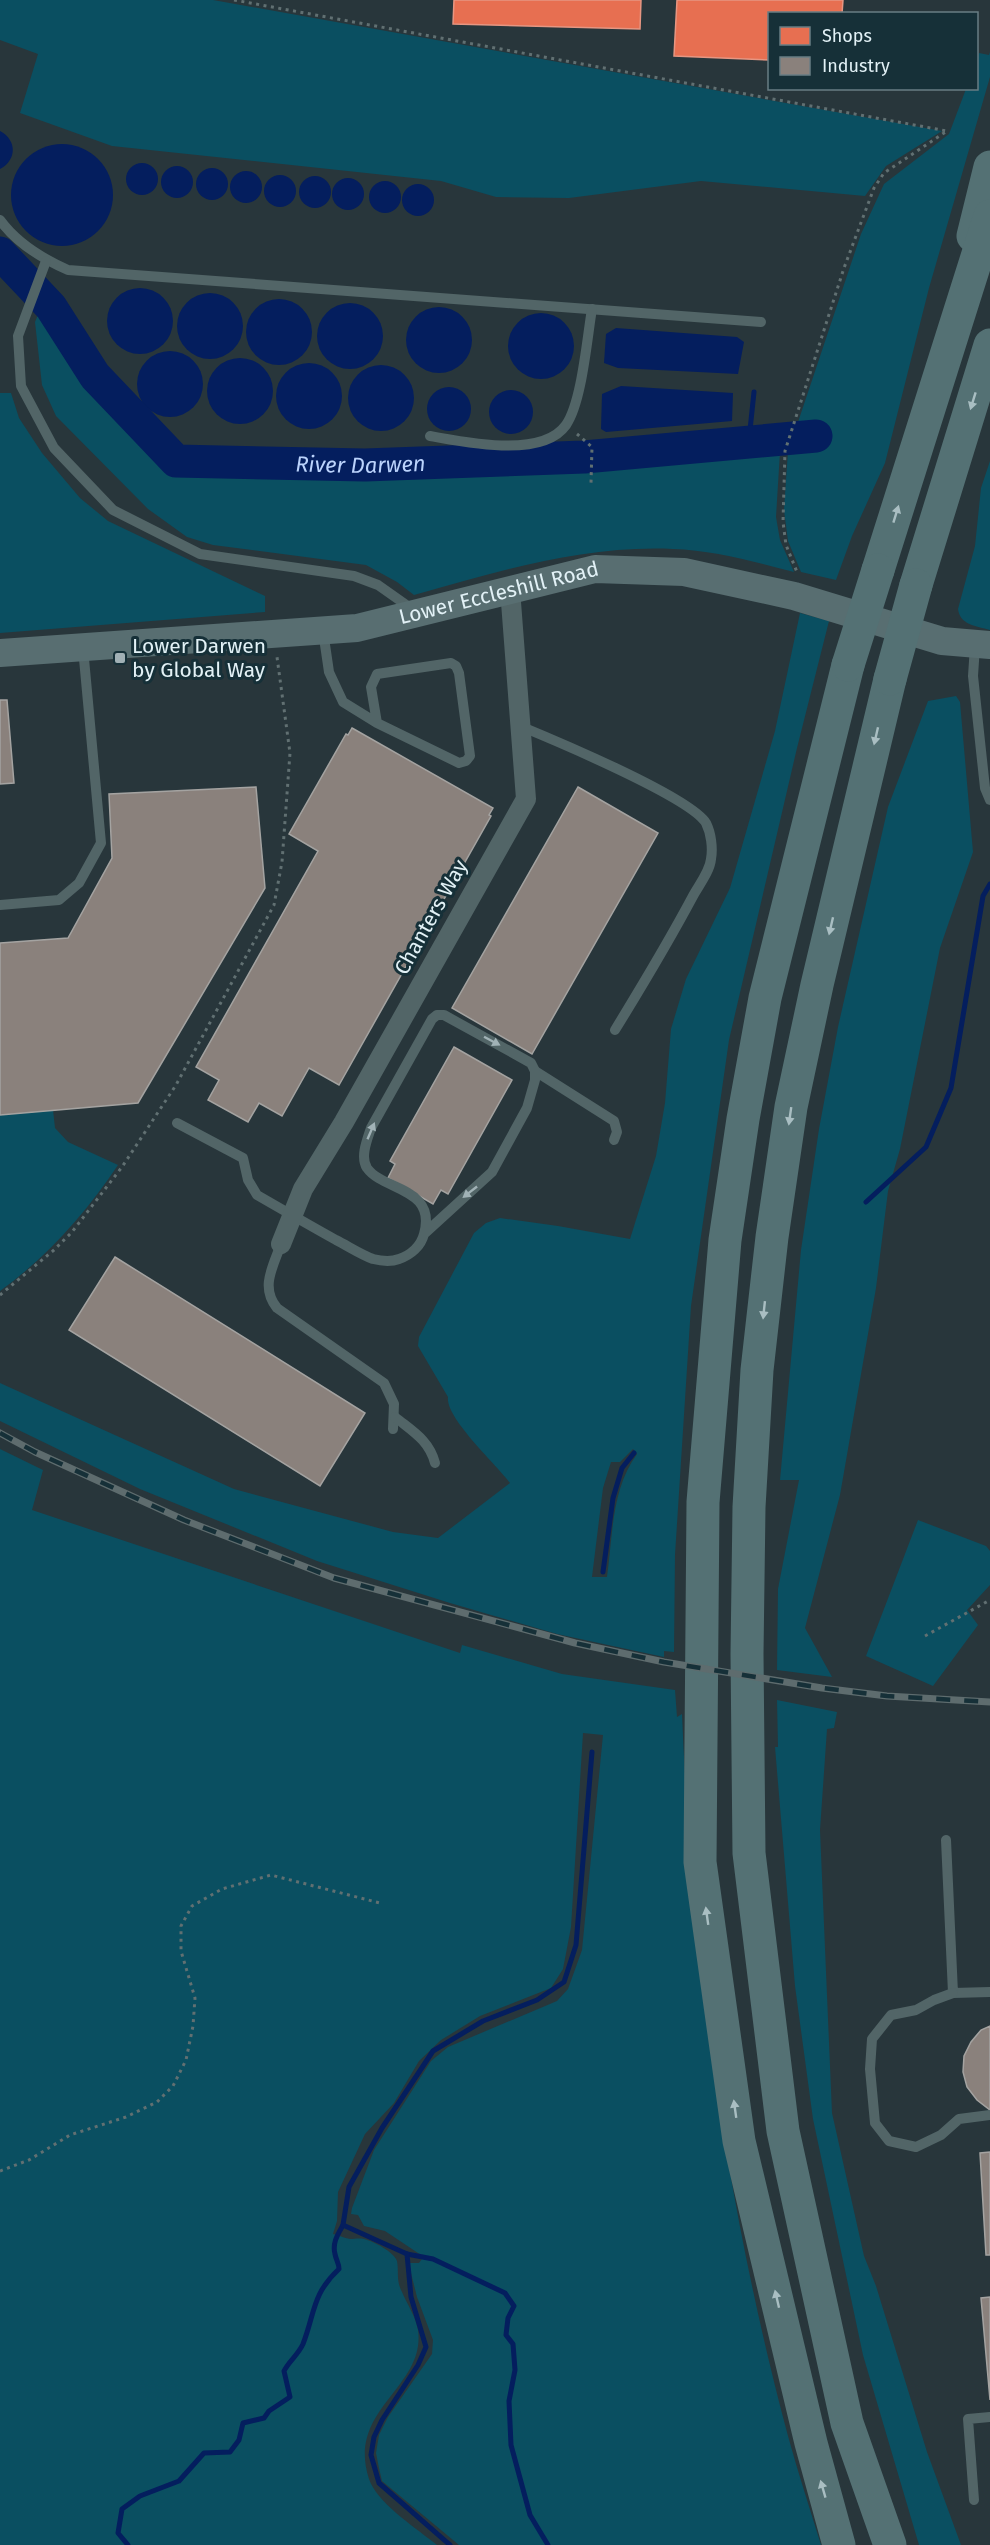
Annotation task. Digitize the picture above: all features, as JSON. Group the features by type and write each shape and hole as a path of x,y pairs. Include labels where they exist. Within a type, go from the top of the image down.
{"highway":[{"path":"942,369 990,167"},
{"path":"839,2545 808,2431 739,2141 700,1862 703,1502 725,1240 743,1119 765,998 848,665 990,216"},
{"path":"890,2545 847,2423 783,2131 749,1853 747,1654 749,1507 757,1370 772,1237 791,1107 817,985 890,679 916,585 990,345"}],"street":[{"name":"Lower Eccleshill Road","path":"0,653 357,628 595,569 684,572 794,596 942,641 982,644"},
{"name":"Chanters Way","path":"281,1244 303,1189 344,1122 526,799 510,589"}],"lane":[{"path":"0,220 7,230 46,261 68,270 761,322"},
{"path":"46,261 18,336 21,386 54,448 113,510 200,554 354,576 378,585 418,613"},
{"path":"430,436 483,445 525,445 553,437 566,425 575,405 592,309"},
{"path":"323,631 329,672 343,702 377,723 459,763 466,761 470,756 459,673 456,666 451,663 377,674 371,687 377,723"},
{"path":"982,644 974,676 986,788 990,800"},
{"path":"0,905 59,900 79,883 101,843 83,647"},
{"path":"520,726 579,750 697,813 706,824 712,842 711,861 683,915 615,1030"},
{"path":"424,1234 425,1221 422,1208 415,1197 373,1173 366,1167 364,1157 370,1128 432,1019 437,1015 450,1018 520,1056 531,1063 535,1071 614,1120 616,1132 614,1140"},
{"path":"177,1123 243,1158 249,1180 257,1195 362,1254 384,1261 397,1260 409,1255 418,1246 424,1234 492,1172 527,1108 535,1071"},
{"path":"281,1244 268,1278 267,1288 270,1299 276,1308 384,1383 390,1393 395,1417 393,1429"},
{"path":"395,1417 432,1450 435,1463"},
{"path":"946,1840 953,1993"},
{"path":"990,1992 953,1993 916,2010 891,2015 872,2038 870,2069 875,2122 889,2141 916,2147 941,2135 959,2118 990,2115"},
{"path":"974,2499 968,2419 990,2417"}],"path":[{"path":"234,0 947,131 884,173 874,188 844,268 785,452 783,522 786,545 798,573 794,596"},
{"path":"566,425 592,447 591,483"},
{"path":"0,1295 72,1232 122,1167 176,1085 274,905 282,862 290,753 277,657 265,653 263,635"},
{"path":"925,1636 990,1600"},
{"path":"0,2171 29,2160 70,2135 126,2117 157,2102 173,2086 186,2060 193,2026 195,1998 181,1951 181,1926 192,1906 222,1889 271,1875 380,1903"}],"shaded area":[{"path":"0,0 213,0 942,131 886,166 865,196 701,181 569,198 496,197 441,181 112,146 20,113 38,54 0,40"},
{"path":"990,52 990,77 929,288 885,463 852,536 836,580 801,572 788,541 784,510 788,451 813,445 818,428 794,434 861,234 884,184 949,134 966,90 978,90 979,53 989,55"},
{"path":"0,131 10,139 13,150 10,161 0,169"},
{"path":"62,144 81,148 98,159 109,176 113,195 109,214 98,231 81,242 62,246 43,242 26,231 15,214 11,195 15,176 26,159 43,148"},
{"path":"142,163 153,168 158,179 153,190 142,195 131,190 126,179 131,168"},
{"path":"177,166 188,171 193,182 188,193 177,198 166,193 161,182 166,171"},
{"path":"212,168 223,173 228,184 223,195 212,200 201,195 196,184 201,173"},
{"path":"246,171 257,176 262,187 257,198 246,203 235,198 230,187 235,176"},
{"path":"280,175 291,180 296,191 291,202 280,207 269,202 264,191 269,180"},
{"path":"315,176 326,181 331,192 326,203 315,208 304,203 299,192 304,181"},
{"path":"348,178 359,183 364,194 359,205 348,210 337,205 332,194 337,183"},
{"path":"385,181 396,186 401,197 396,208 385,213 374,208 369,197 374,186"},
{"path":"418,184 429,189 434,200 429,211 418,216 407,211 402,200 407,189"},
{"path":"133,288 147,288 159,293 168,302 173,321 171,334 164,345 147,354 133,354 121,349 112,340 107,328 107,314 112,302 121,293"},
{"path":"203,293 217,293 229,298 238,307 243,326 241,339 234,350 217,359 203,359 191,354 182,345 177,333 177,319 182,307 191,298"},
{"path":"272,299 286,299 298,304 307,313 312,332 310,345 303,356 286,365 272,365 260,360 251,351 246,339 246,325 251,313 260,304"},
{"path":"343,303 357,303 369,308 378,317 383,336 381,349 374,360 357,369 343,369 331,364 322,355 317,343 317,329 322,317 331,308"},
{"path":"42,305 88,380 173,472 371,479 780,452 776,517 780,540 794,572 703,552 640,549 574,555 478,577 414,595 397,582 366,565 213,545 187,537 148,509 56,416 42,385 35,322"},
{"path":"432,307 446,307 458,312 467,321 472,340 470,353 463,364 446,373 432,373 420,368 411,359 406,347 406,333 411,321 420,312"},
{"path":"534,313 548,313 560,318 569,327 574,346 572,359 565,370 548,379 534,379 522,374 513,365 508,353 508,339 513,327 522,318"},
{"path":"616,328 737,337 744,342 738,374 618,368 604,363 606,334"},
{"path":"163,351 177,351 189,356 198,365 203,384 201,397 194,408 177,417 163,417 151,412 142,403 137,391 137,377 142,365 151,356"},
{"path":"233,358 247,358 259,363 268,372 273,391 271,404 264,415 247,424 233,424 221,419 212,410 207,398 207,384 212,372 221,363"},
{"path":"302,363 316,363 328,368 337,377 342,396 340,409 333,420 316,429 302,429 290,424 281,415 276,403 276,389 281,377 290,368"},
{"path":"374,365 388,365 400,370 409,379 414,398 412,411 405,422 388,431 374,431 362,426 353,417 348,405 348,391 353,379 362,370"},
{"path":"621,386 733,393 732,421 606,432 601,429 602,394"},
{"path":"449,387 465,393 471,409 465,425 449,431 433,425 427,409 433,393"},
{"path":"511,390 527,396 533,412 527,428 511,434 495,428 489,412 495,396"},
{"path":"0,393 11,393 19,418 42,453 80,498 108,521 265,596 265,612 0,633"},
{"path":"990,461 990,630 965,622 958,609 975,546 981,488"},
{"path":"800,613 829,621 729,1040 691,1306 675,1555 674,1652 664,1651 664,1657 557,1634 317,1561 140,1489 0,1421 0,1383 234,1489 393,1532 438,1538 510,1483 455,1417 449,1406 448,1397 418,1346 419,1337 474,1233 486,1223 500,1218 630,1239 656,1156 665,1103 671,1029 686,979 730,888 775,731","holes":["633,1449 637,1454 622,1482 614,1513 607,1577 592,1577 603,1488 611,1462 620,1462"]},
{"path":"956,696 960,702 973,852 940,948 900,1149 888,1191 876,1288 840,1495 805,1628 832,1677 777,1670 778,1589 799,1480 780,1480 801,1250 819,1129 838,1027 888,807 928,701"},
{"path":"53,1110 55,1128 68,1142 118,1165 65,1233 50,1249 0,1291 0,1115"},
{"path":"0,1449 43,1470 32,1510 460,1653 462,1645 562,1674 675,1690 677,1717 682,1714 694,1896 703,1987 729,2168 766,2347 792,2450 821,2545 459,2545 382,2481 376,2453 379,2435 388,2417 432,2354 433,2340 417,2297 409,2265 409,2263 419,2263 422,2259 421,2255 385,2231 364,2226 358,2215 351,2214 352,2208 374,2150 431,2061 448,2047 557,2001 568,1989 582,1950 603,1735 583,1733 571,1927 563,1969 551,1988 480,2016 441,2040 419,2061 394,2103 365,2134 338,2192 337,2221 333,2234 350,2239 368,2240 392,2254 397,2261 400,2288 418,2330 417,2350 410,2368 377,2416 368,2434 365,2455 369,2479 373,2488 388,2506 437,2545 0,2545"},
{"path":"918,1520 986,1546 990,1551 990,1585 967,1610 978,1625 933,1686 866,1656"},
{"path":"777,1700 837,1712 834,1728 827,1729 820,1830 832,2113 864,2256 876,2286 927,2452 961,2545 919,2545 863,2355 813,2119 795,1986 775,1747 778,1747"}],"building: Shops":[{"path":"454,0 641,0 640,29 453,24"},
{"path":"677,0 843,0 842,12 768,12 768,60 674,56"}],"building: Industry":[{"path":"0,700 7,700 14,783 0,784"},
{"path":"352,728 493,808 489,815 491,816 339,1085 309,1068 282,1116 259,1103 248,1122 208,1100 219,1080 196,1067 318,851 289,834 346,734 348,735"},
{"path":"256,787 265,888 138,1103 0,1115 0,943 68,938 112,858 109,794"},
{"path":"578,787 658,833 532,1054 452,1008"},
{"path":"454,1047 512,1080 448,1194 441,1190 433,1204 388,1178 395,1164 390,1161"},
{"path":"115,1257 365,1413 320,1486 69,1330"},
{"path":"990,2026 990,2110 977,2100 967,2087 963,2072 964,2056 971,2042 981,2030"},
{"path":"990,2152 990,2255 986,2255 980,2153"},
{"path":"990,2297 990,2400 981,2298"}],"waterway":[{"name":"River Darwen","path":"0,253 51,307 95,376 176,461 365,465 584,457 816,436"},
{"path":"753,442 750,430 754,392"},
{"path":"866,1202 926,1147 951,1088 983,896 990,884"},
{"path":"603,1572 613,1498 622,1468 634,1453"},
{"path":"450,2545 379,2483 371,2455 374,2437 382,2420 418,2365 426,2347 411,2297 407,2254 343,2225 349,2187 382,2128 433,2051 483,2021 537,2000 564,1982 576,1945 592,1752"},
{"path":"128,2545 118,2533 122,2509 140,2496 179,2481 204,2453 230,2452 239,2440 243,2423 264,2418 269,2411 290,2397 284,2371 303,2344 319,2296 330,2278 339,2269 334,2246 343,2225"},
{"path":"407,2254 433,2259 505,2293 514,2306 508,2318 506,2335 513,2344 515,2370 509,2401 511,2445 530,2515 548,2545"}],"railway":[{"path":"0,1433 35,1452 184,1520 334,1578 575,1643 664,1662 822,1688 887,1696 990,1702"}],"place":[{"name":"Lower Darwen by Global Way","path":"120,658"}]}
